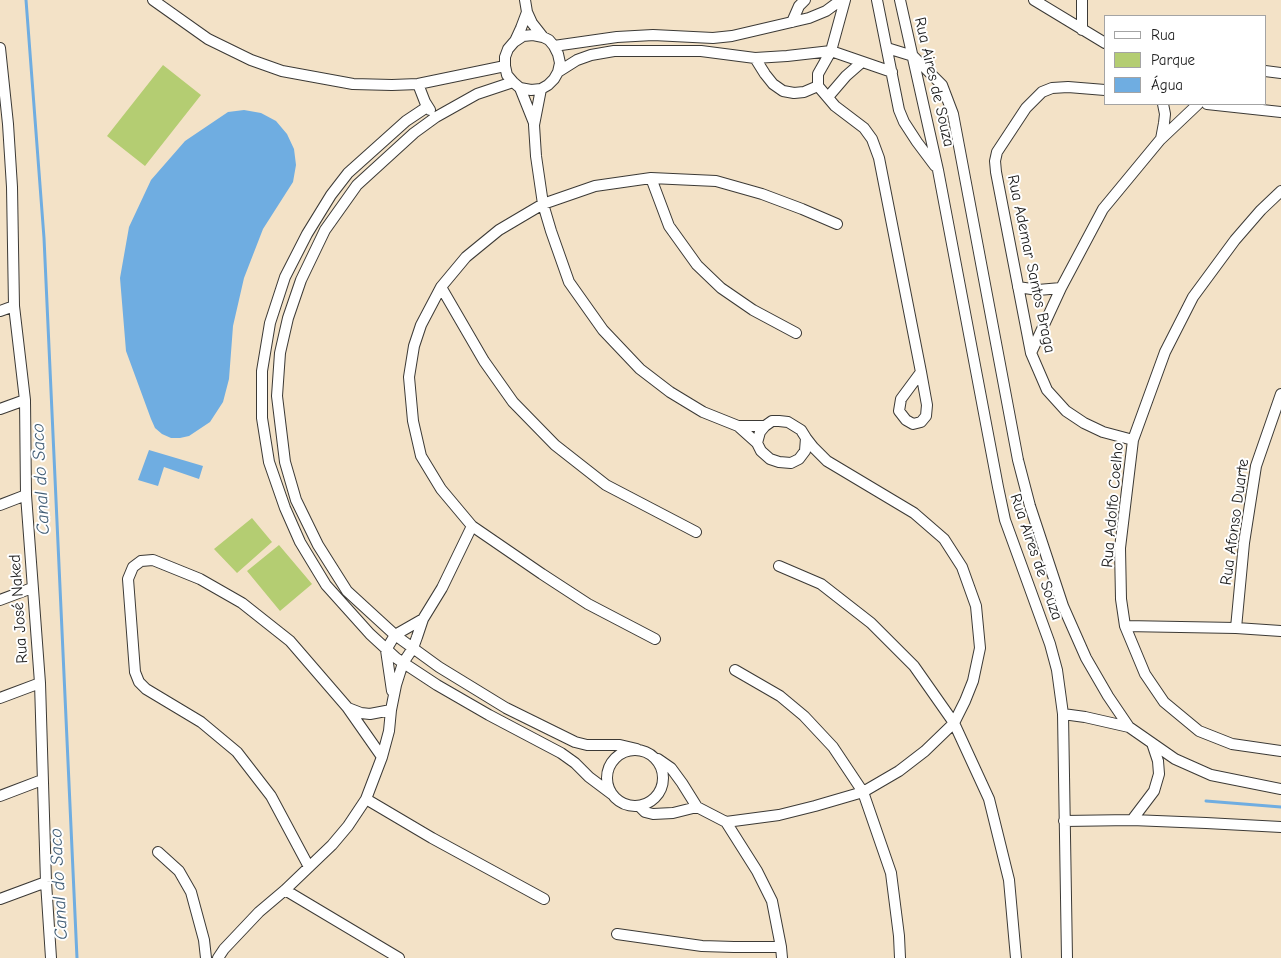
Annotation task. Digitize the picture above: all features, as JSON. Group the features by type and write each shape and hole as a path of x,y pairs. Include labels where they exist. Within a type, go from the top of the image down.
{"street":[{"path":"153,0 208,39 251,60 282,71 353,84 392,85 418,84 505,66"},
{"path":"525,0 527,12 532,23 543,37"},
{"path":"792,22 799,6 806,0"},
{"path":"554,46 618,37 653,35 713,38 732,36 809,18 826,11 841,0"},
{"path":"845,0 831,50 818,74 818,86 835,106 864,128 872,139 879,158 921,372"},
{"name":"Rua Aires de Souza","path":"877,0 899,110 904,122 938,170"},
{"name":"Rua Aires de Souza","path":"900,0 938,170 998,487 1006,520 1050,644 1057,670 1063,714 1067,958"},
{"path":"1034,0 1104,42"},
{"path":"1082,0 1082,30"},
{"path":"514,42 527,12"},
{"path":"534,125 517,85 508,75 505,66 508,48 523,36 532,35 549,40 558,54 560,63 558,72 548,85 541,89 531,90 517,85 477,94 436,117 414,133 357,185 325,230 301,280 288,318 280,354 277,396 285,462 296,500 318,545 347,590 395,635 412,648 506,708 575,742 587,745 620,744 646,751 671,768 697,807 726,822 757,871 772,902 782,953 734,947 702,946 617,934"},
{"name":"Rua José Naked","path":"0,48 9,133 14,306 24,400 26,495 40,683 46,882 51,958"},
{"path":"887,48 913,56 942,85 953,114 1018,460 1030,506 1063,606 1086,658 1108,696 1130,727 1152,743 1176,758 1211,775 1281,789"},
{"path":"558,72 577,60 591,55 614,52 701,51 755,58 831,50 892,72"},
{"path":"755,58 773,84 783,91 799,93 818,86"},
{"path":"828,97 846,76 862,62"},
{"path":"1266,71 1281,73"},
{"path":"418,84 428,107 436,117"},
{"name":"Rua Ademar Santos Braga","path":"1104,90 1068,87 1052,88 1042,92 1026,108 997,152 995,161 1031,353 1047,390 1066,411 1090,426 1103,432 1133,440"},
{"path":"541,89 534,125 536,156 543,204 569,282 603,330 640,369 670,392 702,412 738,426 757,443 761,451 770,459 779,462 813,458 827,461"},
{"path":"1160,140 1165,114 1162,105"},
{"path":"1031,353 1061,288 1103,209 1160,140 1197,105"},
{"path":"1216,105 1281,112"},
{"path":"428,107 406,121 348,173 331,195 307,234 285,277 270,323 262,371 262,418 269,462 285,508 300,542 326,585 386,650 403,663 489,715 561,753 624,804 639,806 648,804 661,791 664,782 664,772 654,756"},
{"path":"651,178 669,226 698,265 721,288 753,310 796,334"},
{"path":"655,639 588,604 472,526 441,489 421,456 413,421 409,377 414,346 421,326 441,287 466,257 499,230 543,204 595,186 651,178 716,181 762,194 837,224"},
{"name":"Rua Adolfo Coelho","path":"1281,191 1261,210 1236,240 1193,297 1165,352 1133,440 1120,548 1121,599 1125,626 1146,674 1164,702 1198,731 1232,744 1281,751"},
{"path":"441,287 484,361 508,396 555,445 606,485 696,532"},
{"path":"1018,287 1038,290 1061,288"},
{"path":"0,311 14,306"},
{"name":"Rua Afonso Duarte","path":"1236,628 1244,543 1256,466 1281,394"},
{"path":"0,409 24,400"},
{"path":"726,822 779,815 863,792 899,771 925,751 954,723 966,701 980,648 976,606 962,568 944,539 914,512 827,461 800,430 788,422 772,421 760,432 757,443"},
{"path":"738,426 765,426"},
{"path":"799,459 805,451 806,438"},
{"path":"0,505 26,495"},
{"path":"218,958 259,912 332,845 348,826 366,799 382,757 389,731 396,684 403,663 417,637 422,619 442,588 472,526"},
{"path":"309,867 271,796 237,752 201,722 146,689 139,682 135,672 128,579 133,567 141,561 153,560 200,579 242,602 290,641 347,707 382,757"},
{"path":"779,566 821,584 871,623 914,666 954,723 990,799 1009,880 1016,958"},
{"path":"0,600 32,588"},
{"path":"393,699 386,650 395,635 422,619"},
{"path":"1125,626 1236,628 1281,631"},
{"path":"735,670 780,696 804,716 833,747 863,792 891,873 900,958"},
{"path":"396,684 416,671"},
{"path":"0,698 40,683"},
{"path":"347,707 361,713 370,714 391,710"},
{"path":"1063,714 1130,727"},
{"path":"1132,820 1154,791 1159,774 1158,761 1152,743"},
{"path":"613,795 608,787 606,778 612,760 628,750 637,749"},
{"path":"0,796 42,780"},
{"path":"366,799 432,838 544,899"},
{"path":"639,806 645,812 653,814 673,813 697,807"},
{"path":"1064,821 1132,820 1281,827"},
{"path":"158,852 179,871 190,892 204,940 206,958"},
{"path":"0,899 46,882"},
{"path":"285,890 399,958"}],"green space":[{"path":"163,65 201,95 145,166 107,136"},
{"path":"252,518 272,542 237,573 214,549"},
{"path":"279,545 312,584 280,611 247,571"}],"water":[{"path":"244,110 261,113 276,121 287,134 294,149 296,165 293,182 263,229 244,278 233,326 229,379 223,402 210,422 189,436 171,438 155,428 126,351 120,278 129,227 151,180 185,141 228,112"},
{"path":"149,450 203,466 199,479 164,467 158,486 138,480"}],"waterway":[{"name":"Canal do Saco","path":"26,0 44,238 77,958"},
{"path":"1206,801 1281,807"}]}
